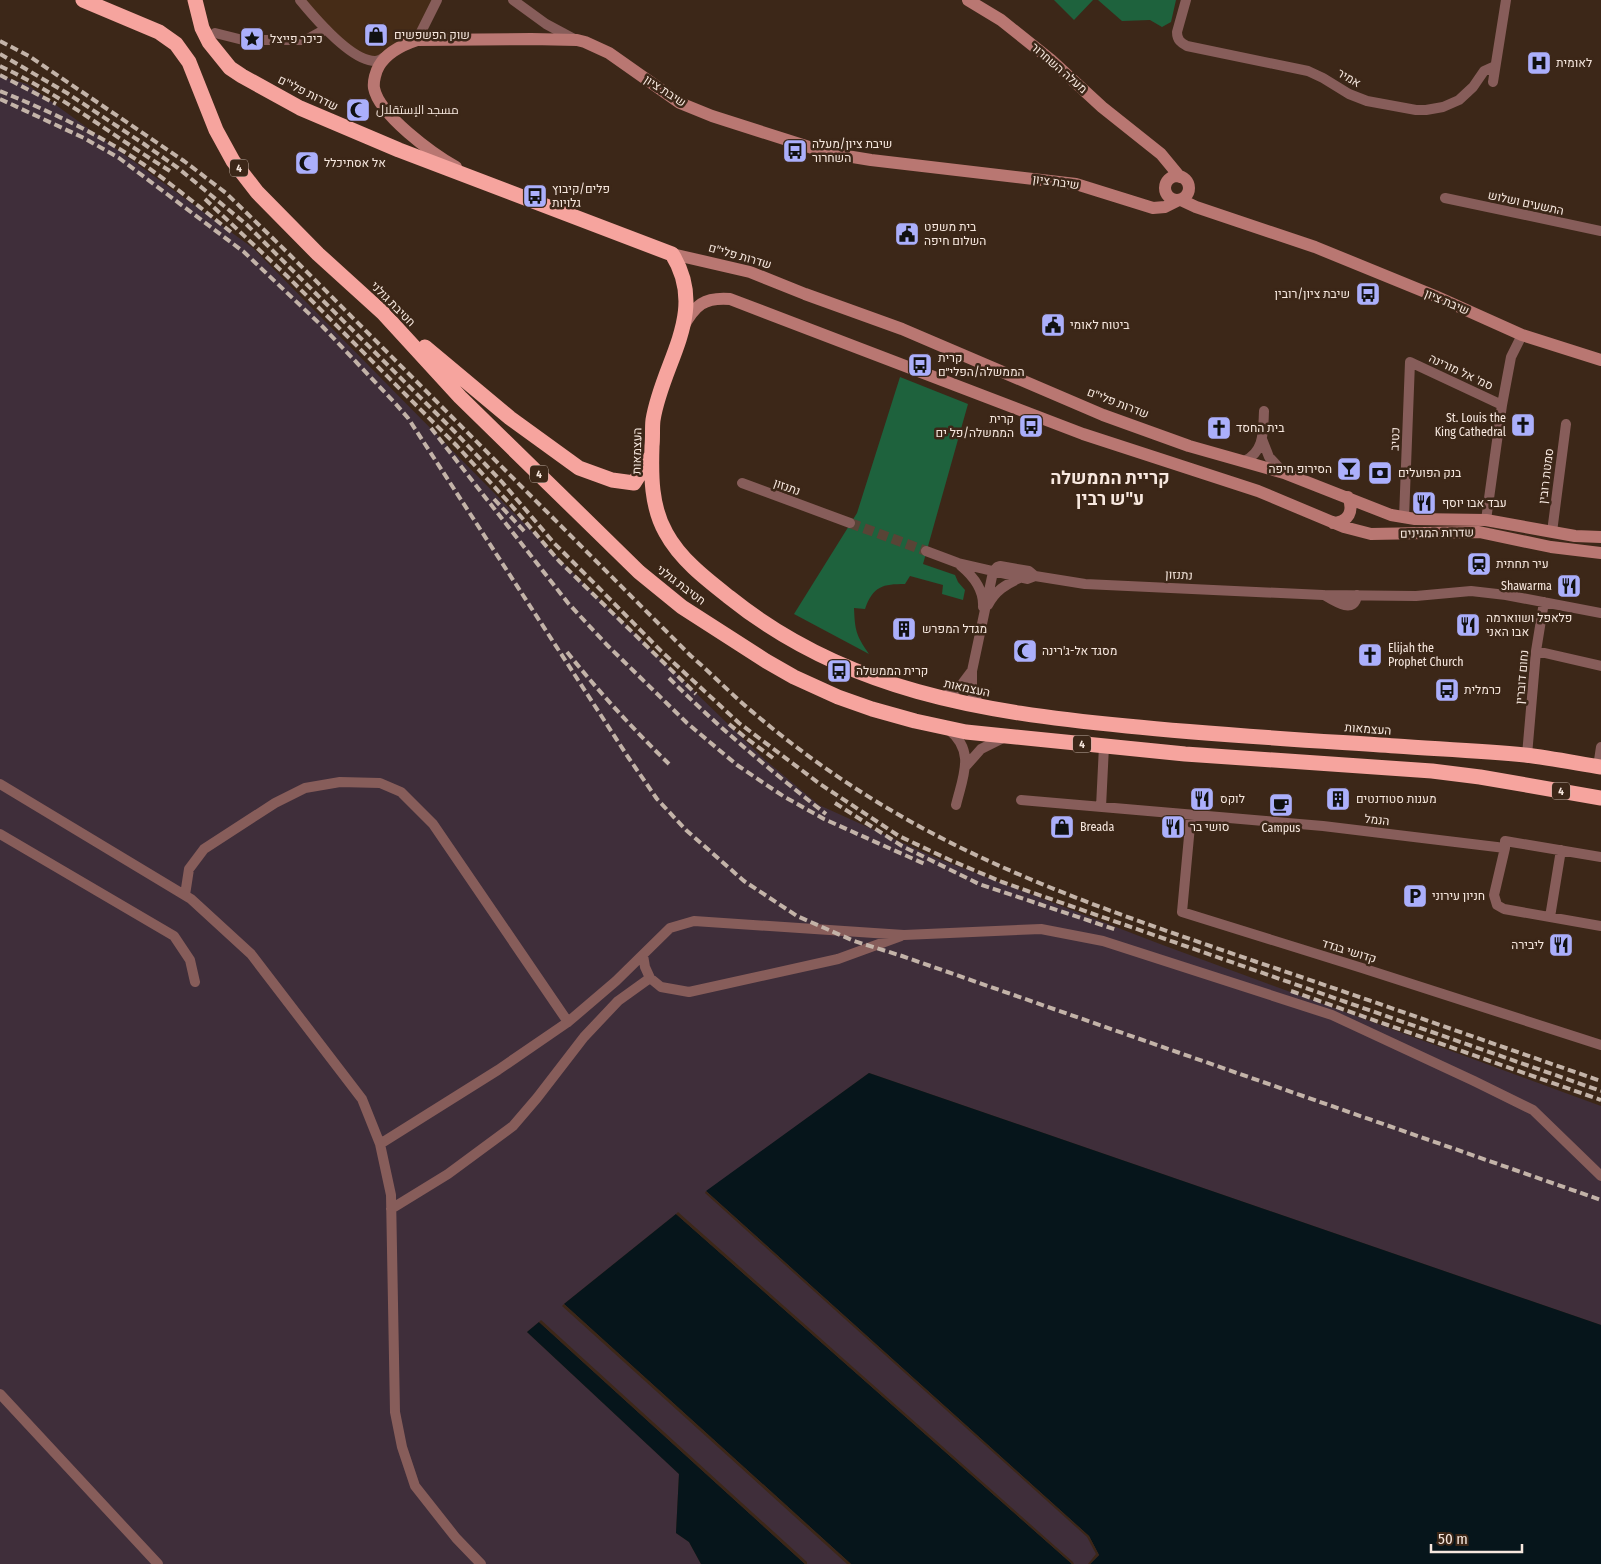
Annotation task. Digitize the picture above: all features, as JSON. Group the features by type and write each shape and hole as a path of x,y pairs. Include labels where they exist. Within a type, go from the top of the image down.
{"highway":[{"name":"חטיבת גולני","path":"83,0 159,32 176,44 189,62 221,138 233,161 257,192 318,254 383,313 460,397 639,572 682,607 794,677 838,697 880,712 947,728"},
{"name":"שדרות פלי\"ם","path":"195,0 202,28 208,42 224,61 242,76 300,108 483,183 672,254"},
{"name":"העצמאות","path":"672,254 685,284 686,304 683,327 653,419 652,480 660,522 672,543 712,584 776,631 815,653 887,683 941,699 1073,721 1188,732 1527,755 1600,767"},
{"path":"383,313 510,418 579,468 612,480 634,483 652,453"},
{"name":"4","path":"947,728 1007,737 1214,756 1432,771 1480,777 1601,798"}],"street":[{"path":"300,0 342,44 362,57 376,61 386,56"},
{"path":"416,40 437,0"},
{"path":"513,0 546,24 577,40"},
{"name":"מעלה השחרור","path":"968,0 1001,20 1051,60 1102,107 1161,154 1180,177"},
{"name":"אמיר","path":"1186,0 1177,32 1181,43 1187,46 1308,71 1349,94 1367,101 1416,110 1426,110 1452,104 1467,94 1484,70 1495,66"},
{"path":"1493,82 1506,0"},
{"path":"215,33 243,40 306,40 326,29"},
{"name":"שיבת ציון","path":"386,56 404,44 416,40 577,40 609,53 680,103 712,116 828,153 1076,184 1147,207 1159,208 1171,205 1179,200 1196,208 1315,247 1522,335 1601,360"},
{"path":"386,56 377,70 374,88 386,111 415,138 444,160 483,183"},
{"name":"מעלה השחרור","path":"1146,142 1163,169 1166,187"},
{"path":"1180,177 1187,181 1190,188 1187,196 1179,200 1169,198 1166,187 1172,178 1180,177"},
{"name":"שיבת ציון","path":"1129,201 1154,199 1166,187"},
{"name":"התשעים ושלוש","path":"1445,198 1601,231"},
{"name":"שדרות פלי\"ם","path":"672,254 750,272 902,329 1103,415 1189,446 1284,473 1348,497"},
{"path":"683,327 701,304 716,298 730,299 1083,434 1258,491 1333,523 1342,522 1350,515 1352,508 1348,497"},
{"path":"1486,520 1502,405 1511,357 1522,335"},
{"name":"סמ' אל מורינה","path":"1410,362 1502,405"},
{"name":"כטיב","path":"1404,518 1410,362"},
{"path":"1244,461 1252,457 1258,450 1262,438 1264,411"},
{"name":"סמטת רובין","path":"1552,532 1566,424"},
{"path":"1262,438 1269,457 1284,473"},
{"name":"נתנזון","path":"742,483 850,524"},
{"name":"שדרות המגינים","path":"1348,497 1374,509 1404,518 1486,520 1575,536 1601,537"},
{"name":"שדרות המגינים","path":"1333,523 1355,531 1371,534 1479,532 1552,547 1601,553"},
{"name":"נתנזון","path":"926,551 958,564 1029,571 1035,576"},
{"path":"958,564 971,574 980,591 983,600 982,620"},
{"path":"981,707 972,693 972,671 982,620 996,569"},
{"name":"נתנזון","path":"996,569 1020,578 1027,579 1035,576 1085,584 1324,595 1347,606 1355,602 1357,595 1416,596 1471,591 1506,595 1601,613"},
{"path":"982,620 992,596 1008,583 1020,578"},
{"name":"נחום דוברין","path":"1527,755 1536,651 1544,602"},
{"path":"1536,651 1601,666"},
{"path":"941,699 959,688 972,671"},
{"path":"947,728 957,738 964,748 966,755 956,805"},
{"path":"965,767 988,744 1007,737"},
{"path":"1102,807 1104,746"},
{"path":"1600,767 1601,747"},
{"path":"185,895 189,869 204,849 275,803 305,788 340,782 380,783 401,792 433,824 568,1022"},
{"path":"0,784 185,895 251,954 362,1099 380,1144 391,1195 395,1412 402,1447 414,1486 456,1538 481,1564"},
{"name":"הנמל","path":"1021,800 1323,826 1505,848"},
{"name":"קדושי בגדד","path":"1191,814 1182,912 1601,1045"},
{"path":"0,834 174,936 190,960 194,982"},
{"path":"1601,857 1506,841 1494,895 1497,905 1504,909 1601,926"},
{"path":"1550,917 1561,850"},
{"path":"380,1144 498,1070 568,1022 616,981 670,928 694,921 904,935 1041,929 1103,941 1332,1015 1534,1110 1601,1176"},
{"path":"643,955 645,967 650,978 661,986 689,992 838,959 904,935"},
{"path":"391,1209 448,1174 513,1126 584,1037 618,1001 650,978"},
{"path":"0,1394 158,1564"}],"shaded area":[{"name":"שוק הפשפשים","path":"300,0 437,0 424,27 386,56 362,57"},
{"path":"0,76 27,84 253,248 583,583 764,759 819,805 934,857 1160,944 1601,1106 1601,1325 869,1073 707,1191 1089,1536 1099,1555 1090,1564 1072,1564 676,1214 564,1304 851,1564 805,1564 539,1322 527,1332 679,1474 676,1533 689,1542 701,1564 0,1564"},
{"path":"869,1073 1601,1325 1601,1564 1090,1564 1099,1555 1089,1536 706,1191"},
{"path":"676,1214 1072,1564 851,1564 564,1304"},
{"path":"539,1322 805,1564 701,1564 689,1542 676,1533 679,1474 527,1332"}],"green space":[{"path":"1054,0 1093,0 1074,20"},
{"path":"1098,0 1176,0 1171,22 1162,27 1150,20 1122,21"},
{"path":"900,377 968,404 923,564 955,575 965,590 963,600 942,594 943,585 910,576 905,584 885,586 875,591 865,609 854,608 857,632 869,654 794,614 857,513"}],"pier":[{"path":"706,1191 1089,1536 1099,1555 1088,1564 1096,1554 1087,1537 705,1193"},
{"path":"678,1212 1073,1562 1074,1564 676,1214"},
{"path":"564,1304 851,1564 847,1564 562,1306"},
{"path":"541,1320 807,1562 807,1564 539,1322"}],"tunnel":[{"path":"850,523 926,551"}],"railway":[{"path":"0,41 29,56 184,161 226,193 691,656 773,728 847,783 906,819 948,841 990,862 1077,898 1601,1081"},
{"path":"0,54 67,93 144,144 178,168 246,224 455,432 502,482 554,543 661,651 739,723 820,784 899,836 1002,882 1601,1091"},
{"path":"0,66 44,89 170,171"},
{"path":"0,75 56,104"},
{"path":"0,91 73,124 126,153 165,180 231,232"},
{"path":"0,99 84,138 119,158 244,252 322,326 408,418 657,799 686,830 744,881 797,916 854,941 902,956 1601,1200"},
{"path":"205,199 288,277 457,446 559,561 696,694"},
{"path":"431,428 568,603 607,645 687,723 737,765 783,796 824,819 927,865"},
{"path":"494,499 525,532"},
{"path":"567,652 616,710 669,764"},
{"path":"669,678 745,748 826,814"},
{"path":"729,724 773,758"},
{"path":"835,803 902,846 979,884 1117,930"},
{"path":"1291,991 1601,1100"}],"place":[{"name":"שוק הפשפשים","path":"376,35"},
{"name":"כיכר פייצל","path":"252,39"},
{"name":"לאומית","path":"1539,63"},
{"name":"مسجد الإستقلال","path":"358,110"},
{"name":"שיבת ציון/מעלה השחרור","path":"795,151"},
{"name":"אל אסתיכלל","path":"307,163"},
{"name":"פלים/קיבוץ גלויות","path":"535,196"},
{"name":"בית משפט השלום חיפה","path":"907,234"},
{"name":"שיבת ציון/רובין","path":"1368,294"},
{"name":"ביטוח לאומי","path":"1053,325"},
{"name":"קרית הממשלה/הפלי״ם","path":"920,365"},
{"name":"St. Louis the King Cathedral","path":"1523,425"},
{"name":"קרית הממשלה/פל ים","path":"1031,426"},
{"name":"בית החסד","path":"1219,428"},
{"name":"הסירופ חיפה","path":"1349,469"},
{"name":"בנק הפועלים","path":"1380,473"},
{"name":"עבד אבו יוסף","path":"1424,503"},
{"name":"עיר תחתית","path":"1479,564"},
{"name":"Shawarma","path":"1569,586"},
{"name":"פלאפל ושווארמה אבו האני","path":"1468,625"},
{"name":"מגדל המפרש","path":"904,629"},
{"name":"מסגד אל-ג'רינה","path":"1025,651"},
{"name":"Elijah the Prophet Church","path":"1370,655"},
{"name":"קרית הממשלה","path":"839,671"},
{"name":"כרמלית","path":"1447,690"},
{"name":"לוקס","path":"1202,799"},
{"name":"מענות סטודנטים","path":"1338,799"},
{"name":"Campus","path":"1281,805"},
{"name":"Breada","path":"1062,827"},
{"name":"סושי בר","path":"1173,827"},
{"name":"חניון עירוני","path":"1415,896"},
{"name":"ליבירה","path":"1561,945"}],"district":[{"name":"קריית הממשלה ע\"ש רבין","path":"1110,488"}]}
